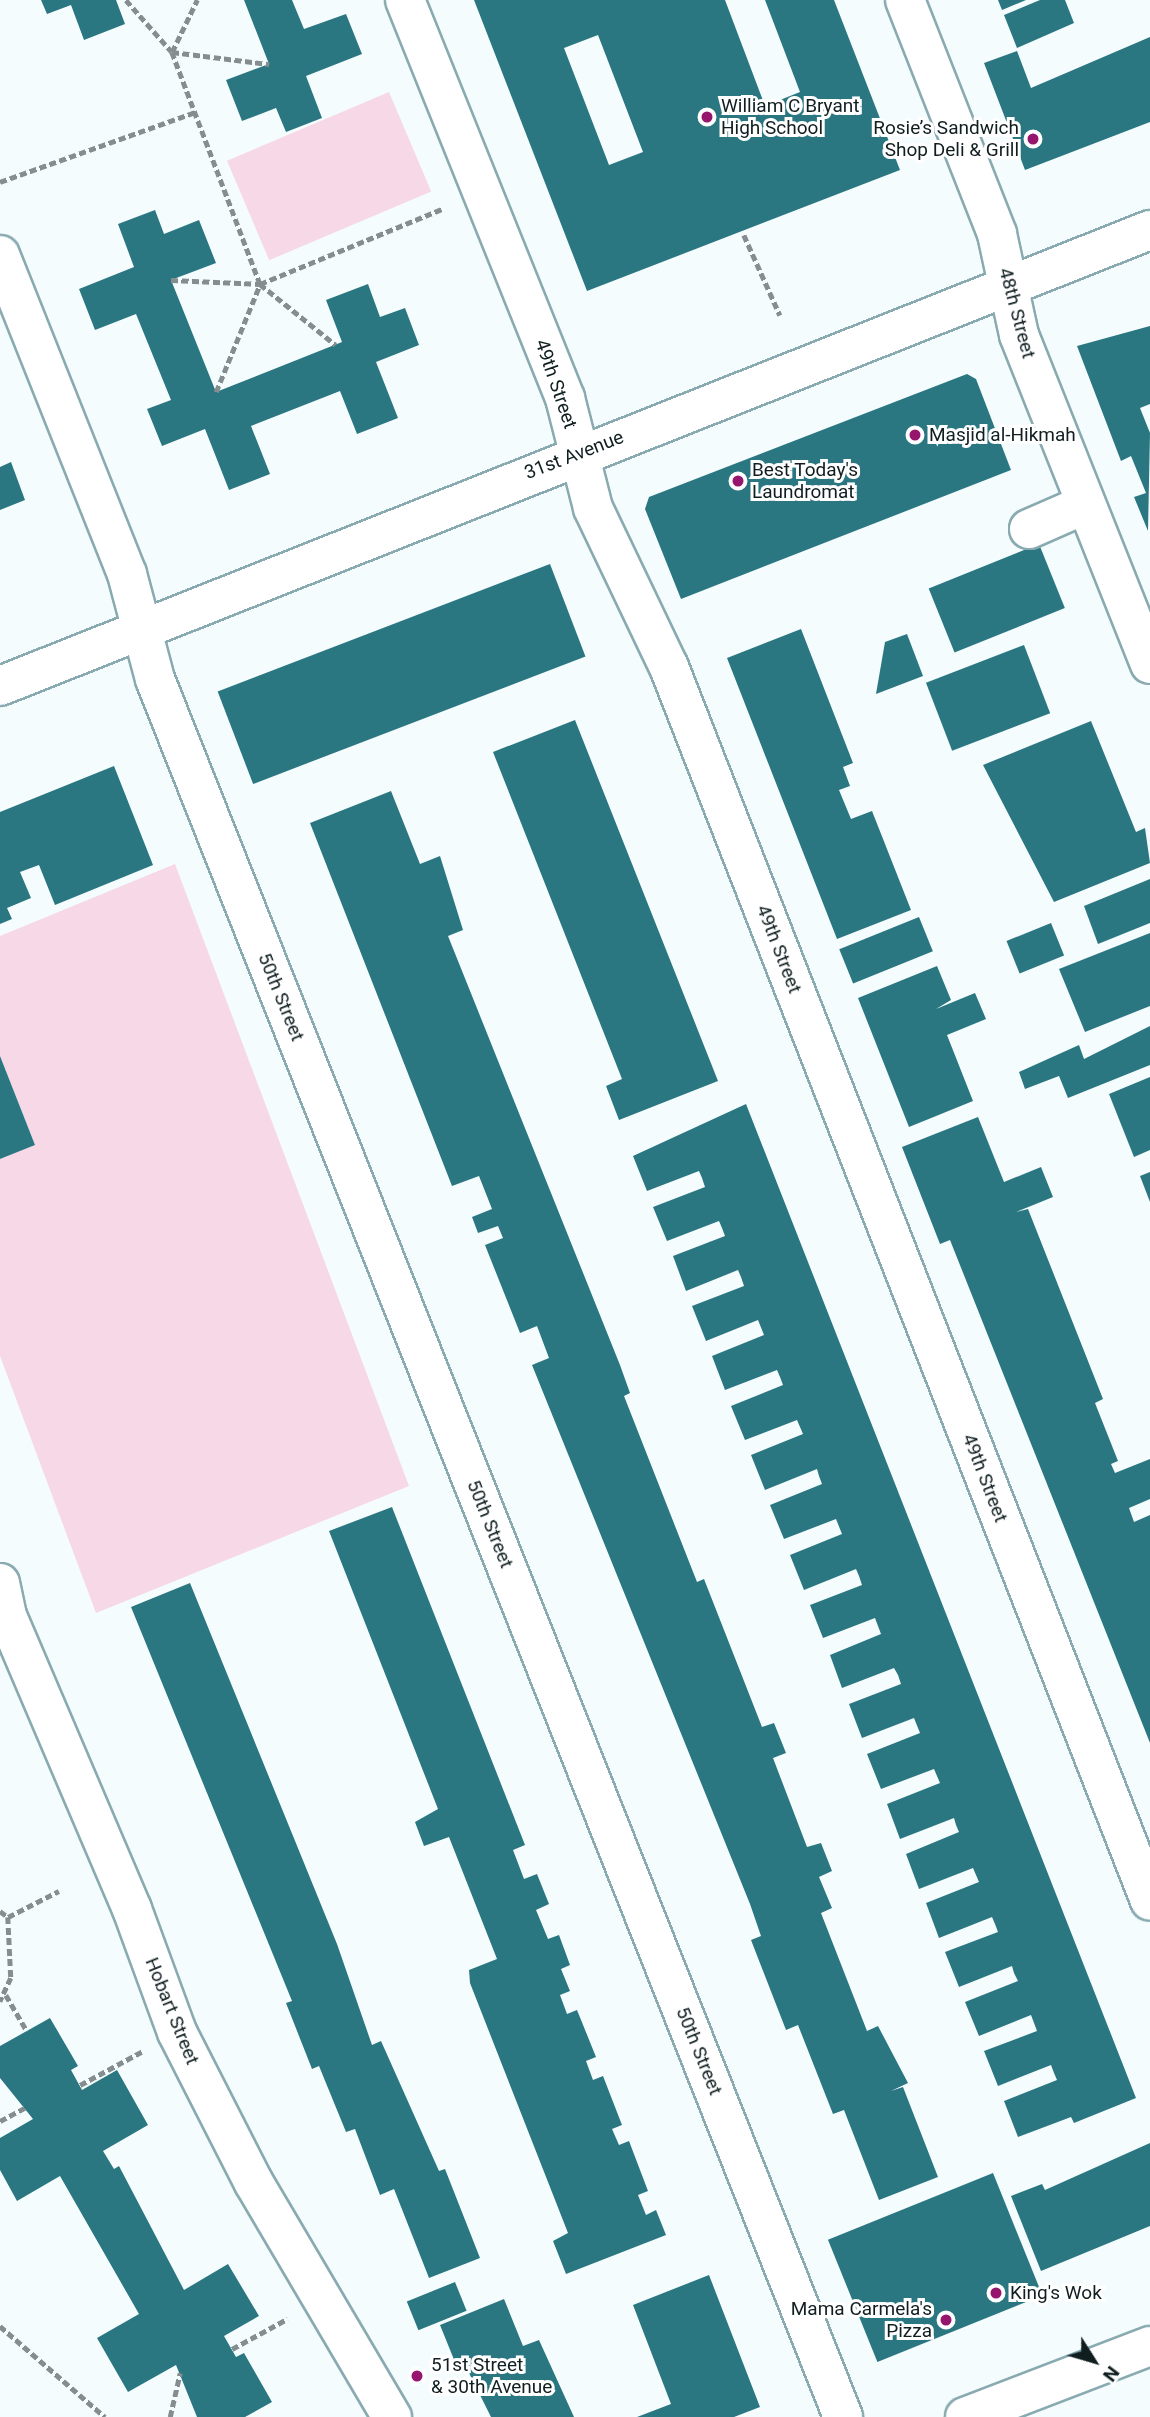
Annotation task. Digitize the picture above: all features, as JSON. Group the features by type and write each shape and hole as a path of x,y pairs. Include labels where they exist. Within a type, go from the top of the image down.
{"street":[{"name":"49th Street","path":"405,0 565,398 593,508 669,667 1150,1901"},
{"name":"48th Street","path":"905,0 997,234 1019,335 1150,664"},
{"name":"31st Avenue","path":"0,685 1150,230"},
{"name":"50th Street","path":"0,255 127,574 140,630 843,2417"},
{"path":"1029,529 1086,504"},
{"name":"Hobart Street","path":"2,1602 132,1909 177,2032 254,2183 392,2417"},
{"path":"965,2417 1150,2346"}],"path":[{"path":"126,0 172,52 260,284 335,345"},
{"path":"172,52 197,0"},
{"path":"172,52 269,64"},
{"path":"0,181 196,112"},
{"path":"171,280 260,284 442,209"},
{"path":"744,235 780,315"},
{"path":"216,392 260,284"},
{"path":"8,1917 59,1891"},
{"path":"0,1911 8,1917 12,1978 6,1995 0,2002"},
{"path":"6,1995 26,2031"},
{"path":"80,2085 143,2051"},
{"path":"0,2121 26,2107"},
{"path":"232,2349 288,2319"},
{"path":"0,2326 105,2417"},
{"path":"170,2417 180,2373"}],"shaded area":[{"path":"389,92 431,191 269,260 227,161"},
{"path":"175,864 409,1486 96,1613 0,1356 0,1159 35,1145 0,1056 0,936"}],"building":[{"path":"41,0 116,0 125,24 84,40 71,5 47,14"},
{"path":"244,0 292,0 304,29 346,14 362,54 306,76 322,118 286,132 276,108 242,121 226,80 269,64"},
{"name":"William C Bryant High School","path":"474,0 725,0 765,106 800,92 765,0 834,0 900,170 587,291","holes":["598,35 643,152 609,165 564,48"]},
{"path":"998,0 1026,0 1002,10"},
{"path":"1040,0 1065,0 1074,23 1017,48 1004,15"},
{"path":"1150,37 1150,122 1025,170 984,63 1017,51 1031,88"},
{"path":"155,210 164,234 199,220 216,263 171,280 216,392 342,342 326,300 368,284 380,317 405,308 419,345 376,362 398,418 357,434 340,391 251,426 270,474 229,490 205,429 162,446 147,409 171,400 136,314 95,330 79,289 134,267 118,224"},
{"path":"1150,326 1150,404 1140,408 1150,433 1148,531 1134,497 1146,493 1131,456 1121,461 1077,346"},
{"path":"967,374 976,379 1011,470 681,599 645,509 649,497"},
{"path":"11,462 25,500 0,510 0,467"},
{"path":"1039,544 1065,608 955,653 929,589"},
{"path":"550,564 585,656 253,784 218,692"},
{"path":"801,629 853,763 843,767 850,786 839,790 851,819 872,811 911,910 837,939 727,658"},
{"path":"907,634 923,676 876,694 885,642"},
{"path":"1024,645 1050,713 952,751 926,683"},
{"path":"575,720 718,1081 619,1120 606,1086 622,1079 493,752"},
{"path":"1091,721 1136,832 1145,828 1150,863 1054,902 983,765"},
{"path":"114,766 153,865 55,905 39,865 20,872 31,898 7,908 12,919 0,924 0,812"},
{"path":"391,791 420,864 440,856 463,930 448,936 620,1365 630,1393 624,1396 697,1582 704,1579 762,1727 774,1723 786,1753 773,1758 807,1847 821,1843 832,1871 819,1877 832,1908 821,1913 867,2031 878,2026 908,2083 891,2091 903,2087 938,2177 879,2200 844,2110 833,2114 798,2025 786,2030 751,1940 761,1936 750,1904 532,1365 549,1358 537,1326 520,1333 485,1245 503,1238 498,1226 478,1233 472,1217 492,1209 479,1176 452,1186 310,823"},
{"path":"1150,879 1150,923 1098,944 1084,906"},
{"path":"919,917 933,951 853,984 839,949"},
{"path":"1051,923 1064,955 1020,973 1006,941"},
{"path":"1150,933 1150,1006 1085,1032 1059,969"},
{"path":"937,966 951,1000 936,1009 975,993 986,1019 947,1035 973,1101 909,1127 858,998"},
{"path":"1150,1026 1150,1065 1068,1098 1059,1076 1025,1089 1019,1072 1079,1045 1084,1059"},
{"path":"0,1056 35,1145 0,1159"},
{"path":"1150,1077 1150,1150 1134,1157 1109,1094"},
{"path":"746,1104 1136,2098 1074,2123 1071,2117 1018,2137 1004,2101 1057,2080 1051,2065 998,2086 984,2051 1037,2031 1031,2015 979,2036 965,2002 1018,1981 1012,1966 959,1987 945,1952 998,1932 995,1924 992,1917 939,1938 926,1903 979,1882 973,1868 919,1889 906,1854 959,1832 954,1818 900,1839 887,1804 940,1783 934,1769 881,1789 867,1754 920,1733 914,1718 862,1738 849,1704 901,1684 898,1675 894,1668 842,1688 830,1655 881,1634 875,1618 823,1638 810,1605 862,1585 859,1576 856,1569 804,1590 790,1555 842,1534 836,1519 784,1539 770,1505 822,1484 817,1469 765,1490 751,1455 803,1434 797,1420 745,1440 731,1406 783,1385 780,1377 777,1370 725,1390 712,1356 764,1335 758,1320 706,1341 692,1306 744,1286 741,1277 738,1270 686,1291 673,1256 725,1236 722,1228 719,1221 667,1241 653,1207 705,1187 702,1178 699,1171 647,1191 633,1156"},
{"path":"978,1117 1004,1182 1041,1167 1053,1197 1016,1212 1028,1209 1103,1399 1095,1403 1118,1461 1111,1464 1115,1473 1150,1459 1150,1499 1129,1508 1134,1522 1150,1515 1150,1743 950,1240 940,1244 902,1147"},
{"path":"1150,1172 1150,1202 1140,1176"},
{"path":"392,1507 525,1845 513,1850 524,1879 537,1874 549,1904 536,1910 548,1939 559,1935 570,1965 561,1969 570,1991 560,1995 567,2014 577,2010 596,2057 586,2061 593,2080 603,2076 622,2125 612,2129 619,2145 629,2141 648,2191 638,2195 646,2215 656,2210 666,2235 566,2274 553,2241 568,2233 470,1983 469,1970 497,1959 449,1837 424,1846 415,1822 438,1809 329,1531"},
{"path":"190,1583 337,1944 372,2045 381,2041 439,2171 445,2169 480,2258 429,2278 394,2189 380,2195 355,2129 346,2132 319,2066 312,2069 286,2003 292,2001 131,1607"},
{"path":"50,2018 78,2066 71,2070 82,2090 117,2070 148,2125 103,2151 114,2169 119,2166 184,2290 228,2264 259,2316 224,2336 236,2357 244,2353 272,2402 245,2417 197,2417 176,2365 128,2392 97,2338 139,2314 60,2176 17,2201 0,2170 0,2138 33,2119 0,2078 0,2046"},
{"path":"1150,2143 1150,2226 1041,2271 1011,2196 1042,2184 1045,2190"},
{"path":"993,2173 1042,2295 877,2362 828,2240"},
{"path":"709,2275 760,2407 734,2417 637,2417 671,2404 633,2305"},
{"path":"455,2282 467,2311 418,2330 407,2301"},
{"path":"504,2299 523,2346 539,2340 574,2417 491,2417 467,2369 459,2372 440,2325"}],"place":[{"name":"William C Bryant High School","path":"707,117"},
{"name":"Rosie’s Sandwich Shop Deli & Grill","path":"1033,139"},
{"name":"Masjid al-Hikmah","path":"915,435"},
{"name":"Best Today's Laundromat","path":"738,481"},
{"name":"King's Wok","path":"996,2293"},
{"name":"Mama Carmela's Pizza","path":"946,2320"},
{"name":"51st Street & 30th Avenue","path":"417,2376"}]}
